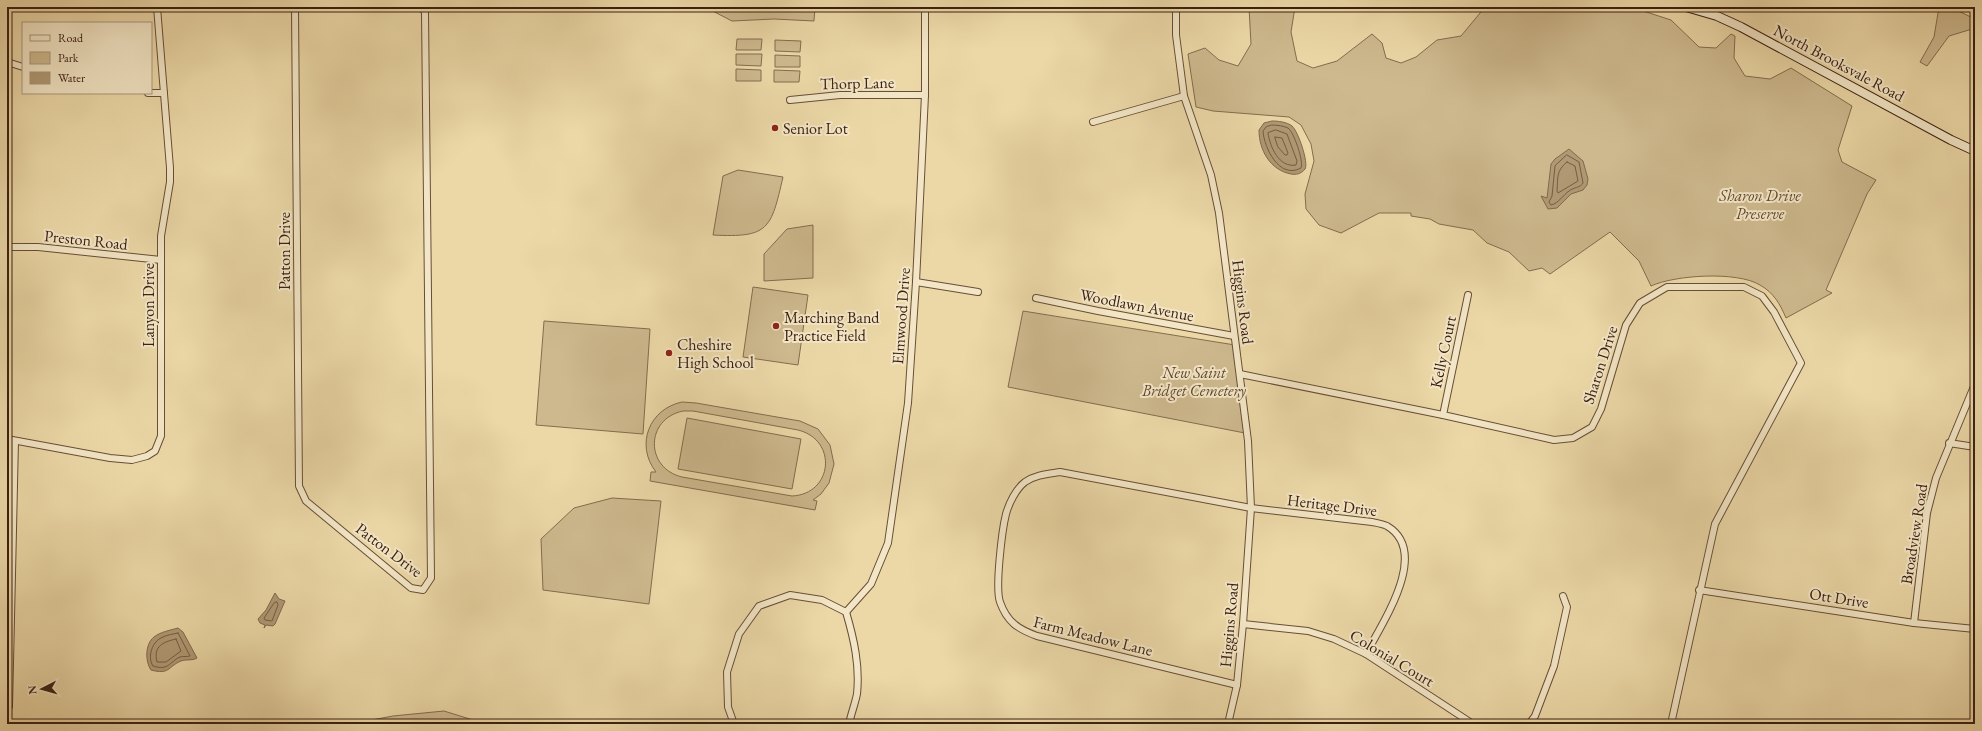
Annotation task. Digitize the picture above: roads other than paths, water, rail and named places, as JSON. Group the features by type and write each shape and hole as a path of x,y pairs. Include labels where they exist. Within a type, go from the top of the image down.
{"main road":[{"name":"North Brooksvale Road","path":"1686,7 1716,16 1741,27 1951,140 1975,151"}],"street":[{"name":"Lanyon Drive","path":"7,439 124,460 140,459 154,451 161,436 162,225 170,182 157,7"},
{"name":"Patton Drive","path":"295,7 299,486 306,501 411,588 423,590 431,578 425,12 421,7"},
{"name":"Elmwood Drive","path":"846,612 871,584 888,543 908,403 916,282 925,96 925,7"},
{"name":"Higgins Road","path":"1176,7 1176,35 1184,96 1211,174 1219,213 1248,441 1251,508 1243,624 1237,685 1228,724"},
{"path":"7,62 22,67"},
{"path":"152,93 164,93"},
{"name":"Thorp Lane","path":"790,100 840,95 925,96"},
{"path":"1093,122 1184,96"},
{"name":"Preston Road","path":"7,247 38,247 161,260"},
{"path":"916,282 978,292"},
{"name":"Sharon Drive","path":"1240,374 1443,415 1554,440 1574,438 1592,427 1601,409 1626,325 1640,303 1667,287 1744,287 1762,296 1774,312 1800,364 1714,524 1670,724"},
{"name":"Kelly Court","path":"1443,415 1468,295"},
{"name":"Woodlawn Avenue","path":"1036,298 1234,336"},
{"name":"Broadview Road","path":"1914,623 1927,513 1936,478 1975,384"},
{"path":"7,710 9,707 15,441"},
{"path":"1950,443 1975,447"},
{"name":"Farm Meadow Lane","path":"1237,685 1037,636 1020,630 1008,618 1000,602 998,586 1006,513 1014,495 1024,483 1041,475 1060,472 1251,508"},
{"name":"Heritage Drive","path":"1251,508 1372,522 1387,526 1401,540 1406,556 1404,571 1394,601 1366,654"},
{"name":"Ott Drive","path":"1699,590 1914,623 1975,629"},
{"path":"734,724 728,707 727,672 738,634 759,606 790,595 822,600 846,612 854,638 858,666 857,694 849,724"},
{"path":"1529,724 1535,716 1554,666 1567,607 1563,596"},
{"name":"Colonial Court","path":"1243,624 1308,632 1334,639 1366,654 1474,724"}],"water":[{"path":"1272,121 1282,122 1292,126 1297,134 1306,160 1305,169 1300,173 1291,174 1284,172 1272,164 1267,158 1261,145 1259,130 1264,123"},
{"path":"1569,149 1583,161 1588,179 1587,185 1583,190 1571,194 1557,208 1548,209 1541,196 1547,198 1551,164 1555,159"},
{"path":"275,593 279,599 285,601 275,624 273,626 266,625 264,628 265,625 260,623 258,619 266,610"},
{"path":"178,628 183,632 197,658 176,663 168,670 162,672 151,670 147,653 151,640 159,634"}],"waterway":[{"path":"392,724 414,722 444,724"}],"place":[{"name":"Senior Lot","path":"775,128"},
{"name":"Marching Band Practice Field","path":"776,326"},
{"name":"Cheshire High School","path":"669,353"}],"park label":[{"name":"Sharon Drive Preserve","path":"1760,204"},
{"name":"New Saint Bridget Cemetery","path":"1194,381"}]}
